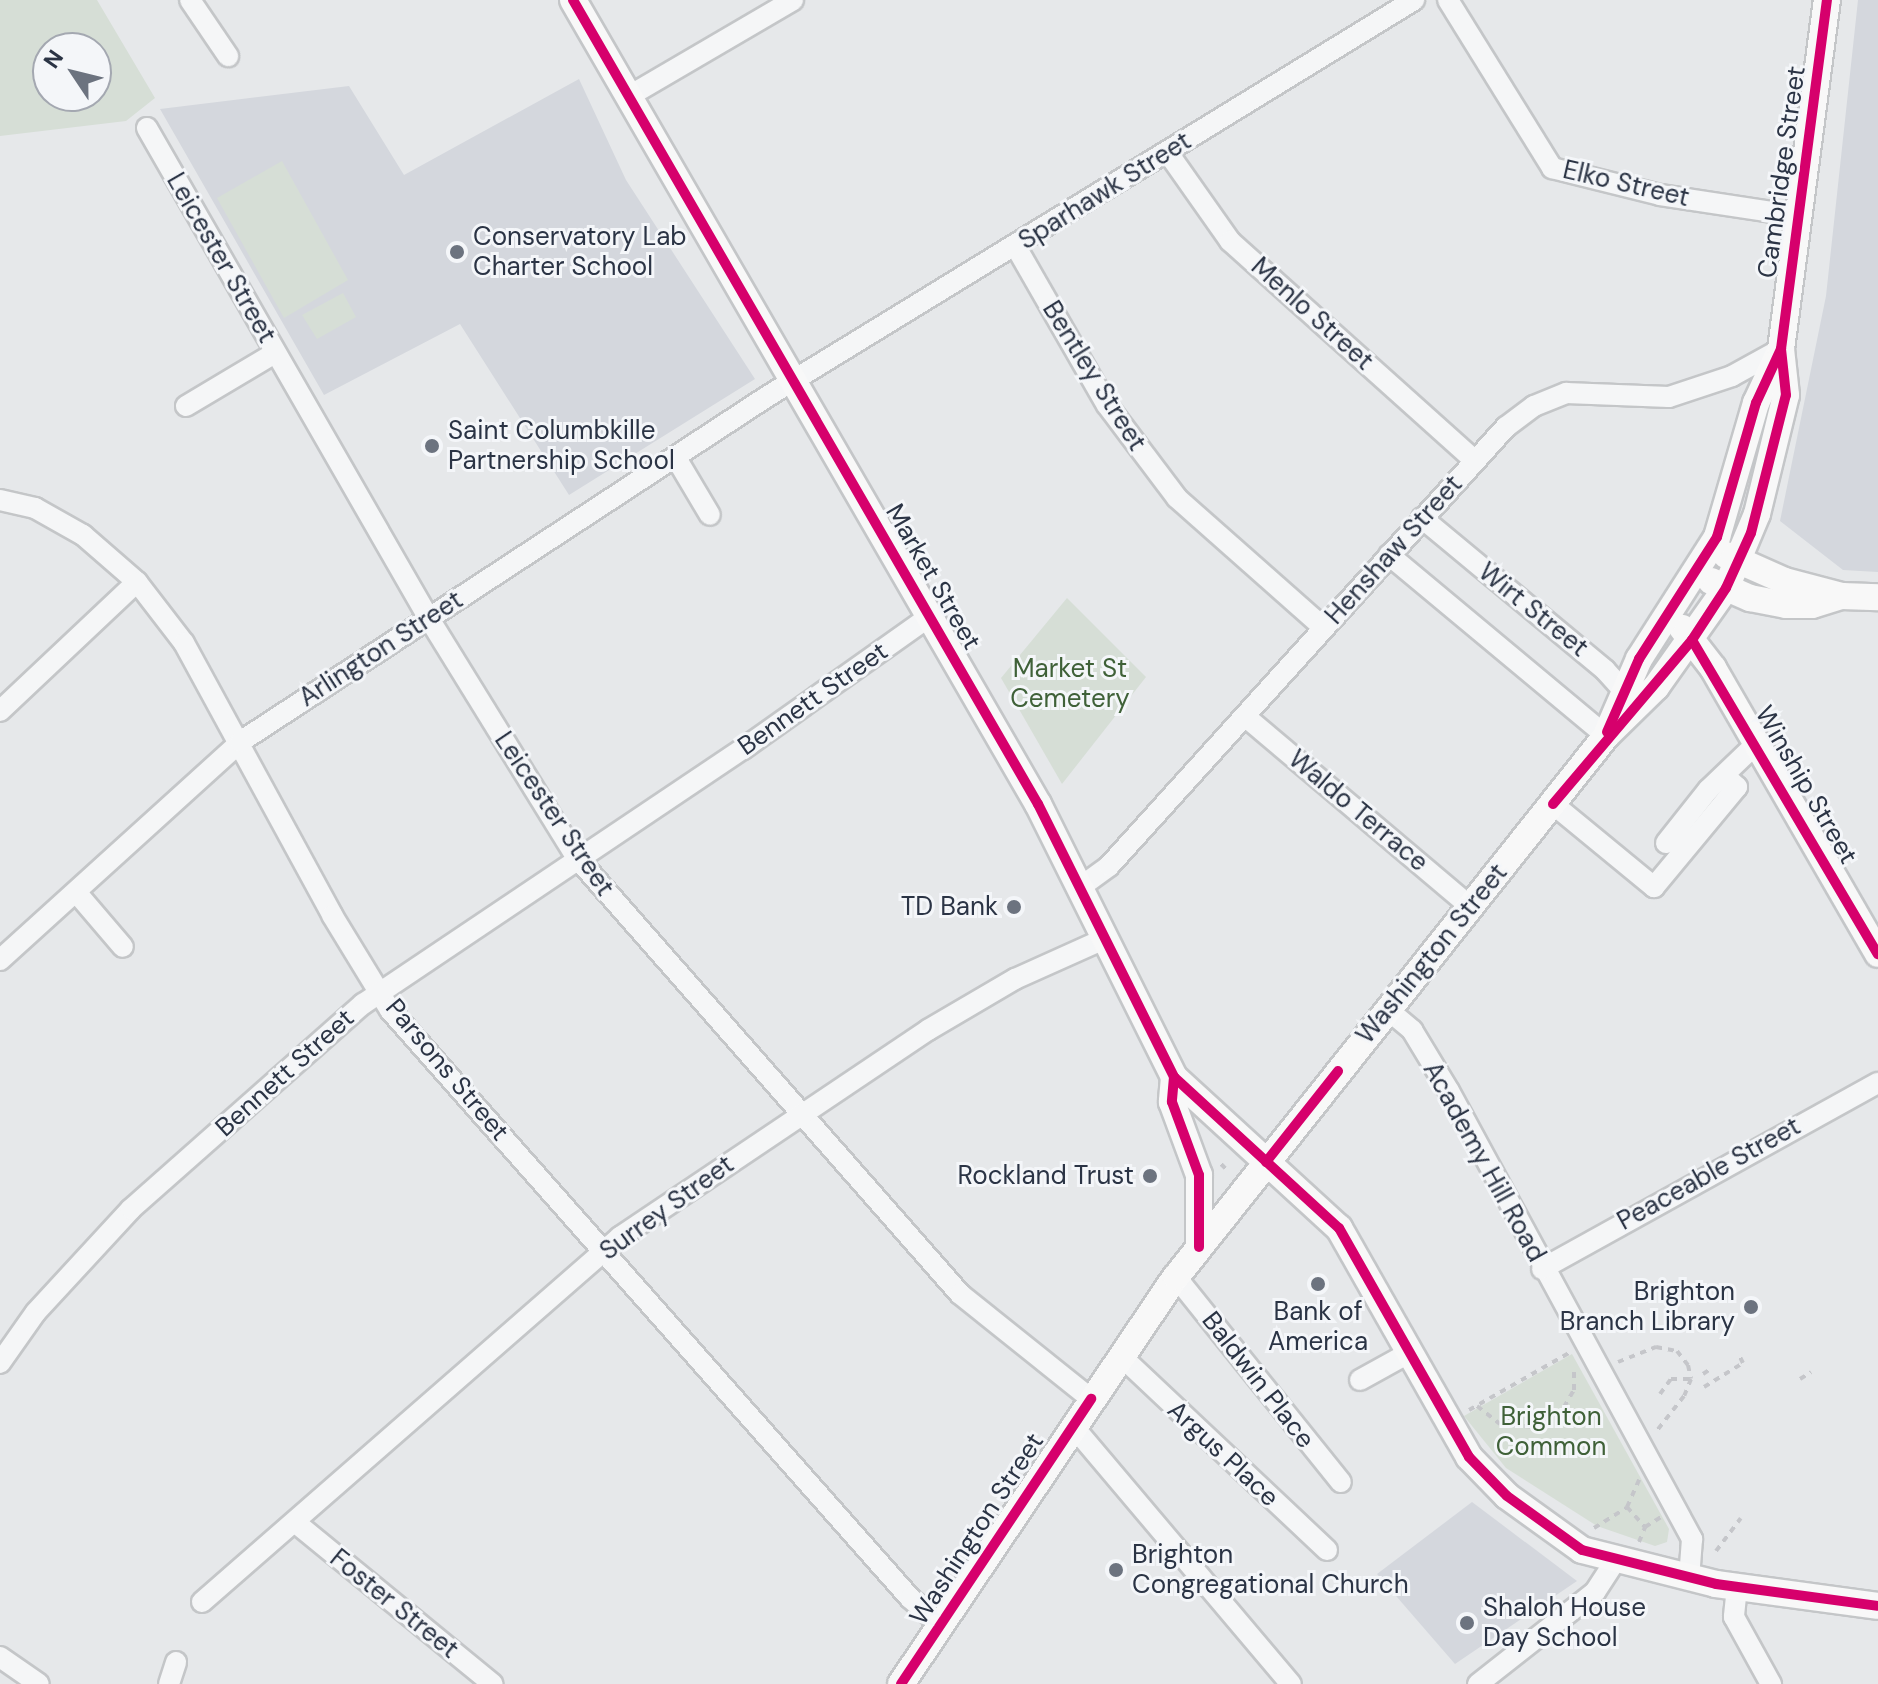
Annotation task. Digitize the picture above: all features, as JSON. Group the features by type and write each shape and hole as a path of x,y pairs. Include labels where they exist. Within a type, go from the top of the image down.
{"main road":[{"name":"Market Street","path":"573,0 1038,804 1174,1077 1339,1228 1452,1433 1487,1477 1543,1526 1582,1550 1615,1561 1689,1579 1878,1606"},
{"name":"Cambridge Street","path":"1631,699 1692,640 1726,588 1740,561 1770,470 1786,395 1781,349 1827,0"},
{"name":"Cambridge Street","path":"1606,736 1631,699 1670,614 1712,548 1756,403 1781,349"},
{"path":"1712,548 1785,581 1842,596 1878,597"},
{"path":"1697,574 1726,588 1786,605 1812,605 1842,596"},
{"name":"Winship Street","path":"1670,614 1692,640 1757,743 1878,954"},
{"name":"Washington Street","path":"901,1684 1072,1425 1176,1277 1606,736"},
{"path":"1174,1077 1174,1110 1199,1175 1199,1247"}],"street":[{"path":"190,0 228,56"},
{"path":"629,96 793,0"},
{"name":"Sparhawk Street","path":"795,381 1414,0"},
{"name":"Elko Street","path":"1448,0 1552,168 1660,195 1799,216"},
{"name":"Leicester Street","path":"147,128 428,617 577,858 960,1294 1091,1399"},
{"name":"Menlo Street","path":"1168,153 1230,241 1474,460"},
{"name":"Bentley Street","path":"1016,247 1107,405 1177,498 1324,628"},
{"name":"Henshaw Street","path":"1079,888 1109,866 1474,460 1525,413 1566,393 1669,397 1732,376 1781,349"},
{"path":"186,406 275,353"},
{"name":"Arlington Street","path":"0,960 240,742 795,381"},
{"path":"676,458 710,515"},
{"name":"Parsons Street","path":"0,500 35,508 83,535 137,582 184,643 332,915 390,1010 910,1598 941,1625"},
{"name":"Wirt Street","path":"1422,518 1631,699"},
{"name":"Wirt Street","path":"1389,555 1606,736"},
{"path":"0,711 137,582"},
{"name":"Bennett Street","path":"0,1363 36,1312 131,1209 381,992 930,616"},
{"name":"Waldo Terrace","path":"1246,717 1470,906"},
{"path":"1670,846 1757,743"},
{"path":"1553,804 1654,887 1737,787 1723,780"},
{"path":"76,892 123,947"},
{"name":"Surrey Street","path":"202,1602 604,1251 801,1113 1015,979 1104,939"},
{"name":"Academy Hill Road","path":"1387,1009 1412,1030 1449,1091 1542,1269 1692,1539 1689,1579"},
{"name":"Peaceable Street","path":"1542,1269 1878,1083"},
{"name":"Baldwin Place","path":"1176,1277 1341,1482"},
{"path":"1360,1380 1407,1354"},
{"name":"Argus Place","path":"1121,1356 1327,1550"},
{"path":"1072,1425 1291,1684"},
{"name":"Foster Street","path":"296,1523 493,1684"},
{"path":"1478,1684 1595,1592 1615,1561"},
{"path":"1737,1587 1734,1617 1771,1684"},
{"path":"0,1657 39,1684"},
{"path":"169,1684 176,1662"}],"path":[{"path":"1221,1164 1228,1171"},
{"path":"1612,1364 1656,1347 1677,1351 1688,1365 1691,1379 1642,1450"},
{"path":"1464,1413 1573,1350"},
{"path":"1477,1406 1500,1424 1517,1428 1552,1420 1574,1390 1577,1375 1567,1354"},
{"path":"1704,1387 1743,1363 1739,1355"},
{"path":"1703,1374 1709,1370"},
{"path":"1800,1379 1811,1372"},
{"path":"1660,1394 1671,1379 1691,1379"},
{"path":"1594,1528 1627,1507 1641,1474"},
{"path":"1627,1507 1645,1527"},
{"path":"1638,1544 1645,1527 1663,1515"},
{"path":"1716,1551 1741,1518"}],"shaded area":[{"path":"1858,0 1878,0 1878,572 1843,570 1780,521 1826,296"},
{"name":"Conservatory Lab Charter School","path":"579,79 626,180 755,379 569,495 460,324 324,395 160,109 349,86 404,175"},
{"name":"Shaloh House Day School","path":"1472,1502 1577,1581 1455,1664 1377,1574"}],"green space":[{"path":"0,0 97,0 155,98 126,121 0,136"},
{"path":"282,161 348,280 284,318 217,198"},
{"path":"343,293 356,317 317,339 302,315"},
{"name":"Market St Cemetery","path":"1067,598 1146,677 1062,784 1001,678"},
{"name":"Brighton Common","path":"1572,1354 1669,1529 1667,1542 1655,1546 1597,1526 1506,1468 1464,1416"}],"cycle path":[{"path":"573,0 1038,804 1174,1077 1339,1228 1469,1457 1507,1496 1582,1550 1716,1584 1878,1606"},
{"path":"1553,804 1692,640 1726,588 1751,533 1786,395 1781,349 1827,0"},
{"path":"1607,732 1639,659 1717,537 1756,403 1781,349"},
{"path":"1692,640 1878,954"},
{"path":"1266,1162 1338,1071"},
{"path":"1174,1077 1172,1102 1199,1175 1199,1247"},
{"path":"901,1684 1091,1399"}],"place":[{"name":"Conservatory Lab Charter School","path":"457,252"},
{"name":"Saint Columbkille Partnership School","path":"432,446"},
{"name":"TD Bank","path":"1014,907"},
{"name":"Rockland Trust","path":"1150,1176"},
{"name":"Bank of America","path":"1318,1284"},
{"name":"Brighton Branch Library","path":"1751,1307"},
{"name":"Brighton Congregational Church","path":"1116,1570"},
{"name":"Shaloh House Day School","path":"1467,1623"}]}
